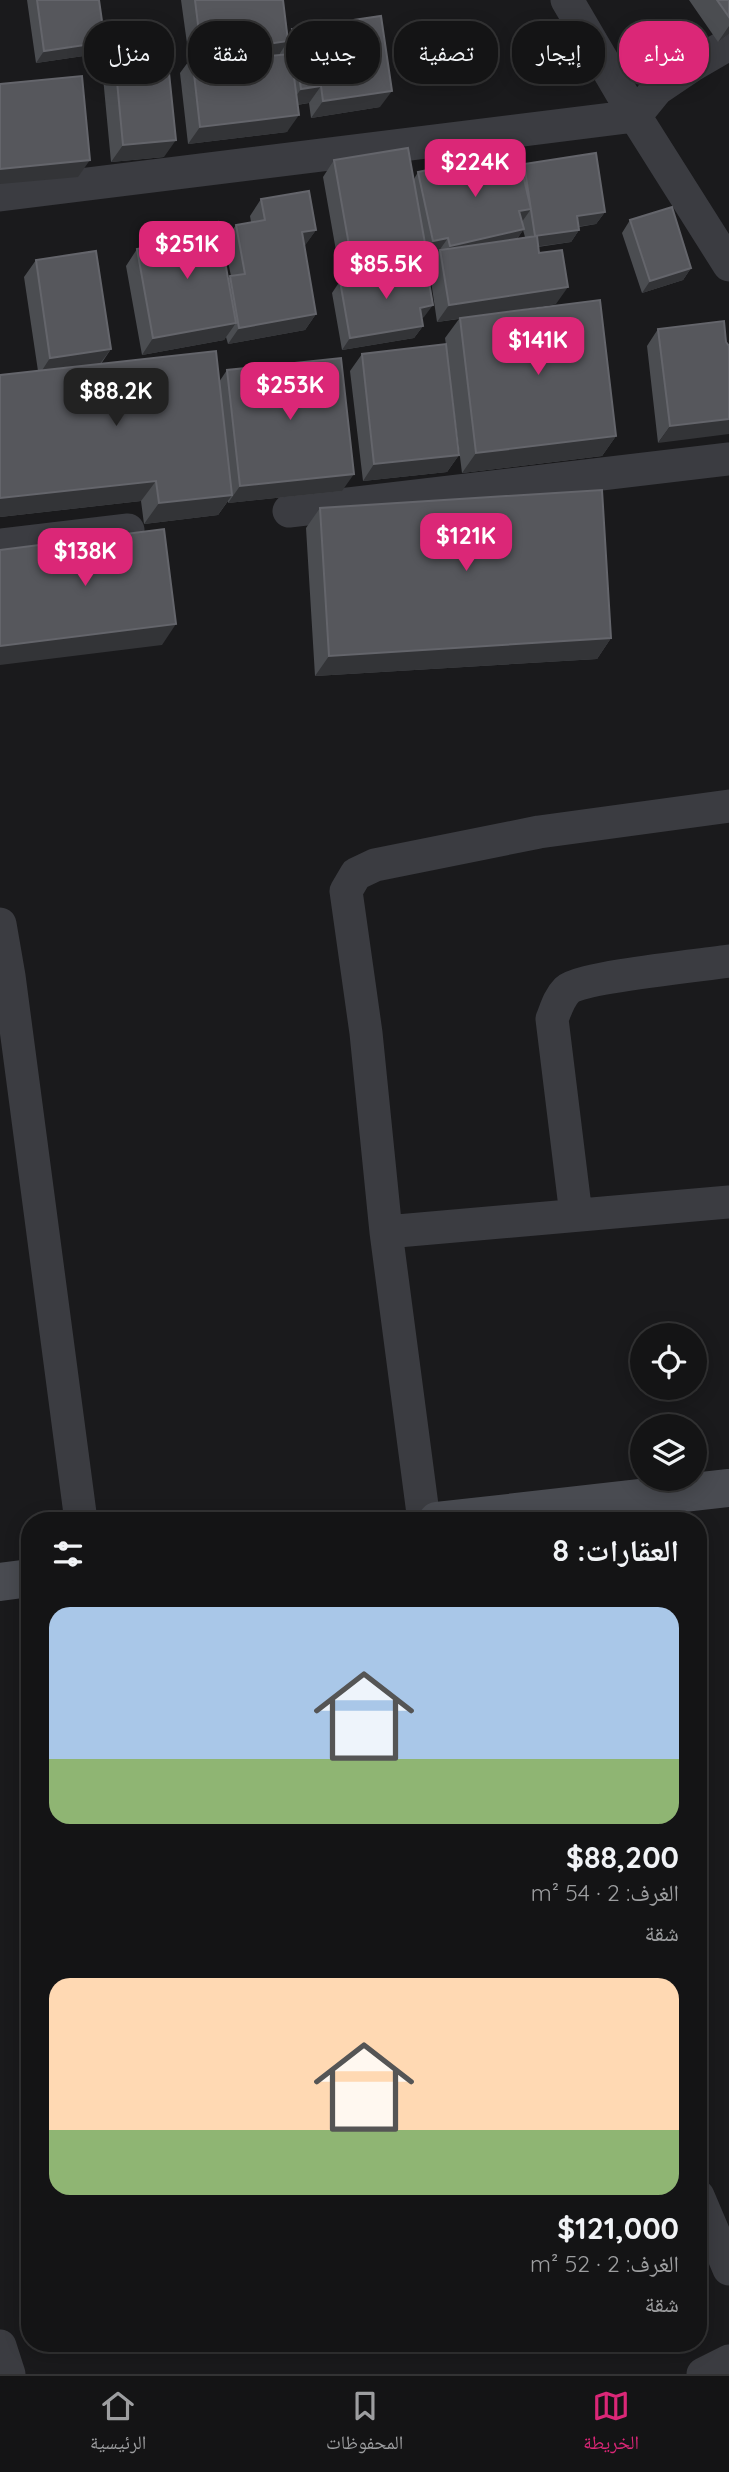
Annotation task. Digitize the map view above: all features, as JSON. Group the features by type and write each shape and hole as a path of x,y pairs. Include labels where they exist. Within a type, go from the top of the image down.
{"main road":[{"path":"517,1512 729,1488"},
{"path":"0,1582 21,1579"}],"street":[{"path":"567,0 635,116 729,265"},
{"path":"0,195 635,116 657,89 729,44"},
{"path":"289,511 729,459"},
{"path":"0,545 128,530"},
{"path":"423,1512 386,1232 366,1033 346,891 356,874 375,865 539,832 729,806"},
{"path":"0,924 4,977 80,1512"},
{"path":"576,1215 552,1019 557,1004 568,988 593,980 729,961"},
{"path":"386,1232 729,1202"},
{"path":"707,2217 729,2269"},
{"path":"0,2346 9,2374"},
{"path":"703,2374 729,2361"}],"building":[{"path":"37,0 99,0 102,21 84,21 84,45 44,51"},
{"path":"195,0 283,0 286,41 272,43 272,21 198,21"},
{"path":"717,0 729,0 729,17"},
{"path":"381,16 392,91 323,101 321,86 301,89 300,84 380,84 380,21 347,21"},
{"path":"286,54 286,84 295,84 299,115 200,127 195,84 272,84 272,56"},
{"path":"82,76 90,160 0,169 0,84"},
{"path":"117,84 170,84 176,140 123,145"},
{"path":"408,148 426,249 352,262 334,160"},
{"path":"512,152 518,176 523,175 531,209 519,211 524,229 450,246 448,238 433,241 418,172"},
{"path":"596,153 605,212 577,216 579,230 535,236 524,164"},
{"path":"309,191 316,230 302,232 316,314 239,328 230,276 245,274 236,225 265,220 261,199"},
{"path":"672,207 691,268 650,281 630,220"},
{"path":"218,222 236,323 153,338 137,249 158,245 156,233"},
{"path":"537,236 539,253 562,250 568,287 449,305 440,250"},
{"path":"96,251 111,349 50,358 36,260"},
{"path":"412,261 415,273 427,271 433,305 420,308 423,326 350,338 340,281 394,273 396,264"},
{"path":"600,300 616,436 476,453 460,318"},
{"path":"724,321 726,342 729,346 729,419 670,426 658,329"},
{"path":"446,344 459,455 374,464 362,354"},
{"path":"216,351 232,495 159,503 156,481 0,498 0,375"},
{"path":"341,358 354,474 240,486 227,370"},
{"path":"602,490 611,638 329,656 320,508"},
{"path":"164,529 176,624 0,646 0,550"}]}
